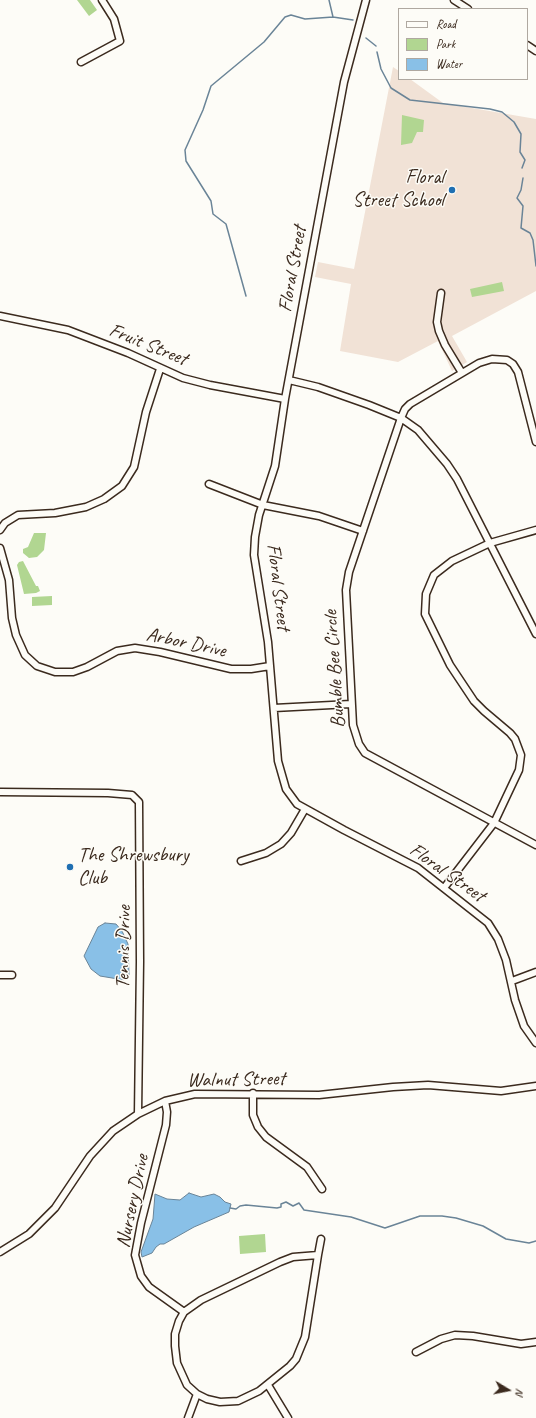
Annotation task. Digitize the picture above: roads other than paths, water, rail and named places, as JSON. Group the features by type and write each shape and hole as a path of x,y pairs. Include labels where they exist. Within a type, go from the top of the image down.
{"street":[{"path":"81,62 120,41 114,19 102,0"},
{"name":"Floral Street","path":"366,0 344,82 289,380 284,399 275,466 255,537 254,555 264,613 280,774 286,789 293,800 305,809 418,868 488,923 498,939 512,981 516,1004 524,1026 536,1044"},
{"path":"454,0 466,8"},
{"path":"441,293 437,322 439,331 445,345 462,373"},
{"name":"Fruit Street","path":"0,316 68,330 128,353 160,369 210,385 284,399"},
{"name":"Bumble Bee Circle","path":"536,442 521,379 511,362 492,359 479,363 410,404 405,408 401,418 349,572 346,590 351,704 355,734 365,753 536,845"},
{"path":"0,530 5,523 18,515 55,513 86,507 104,499 122,486 134,467 146,412 160,369"},
{"path":"289,380 318,387 401,418 418,430 447,464 490,543 536,634"},
{"path":"209,484 263,505 319,516 363,531"},
{"path":"444,888 494,823 519,770 521,755 516,739 484,712 468,694 450,665 425,612 426,594 434,575 452,561 490,543 536,530"},
{"name":"Arbor Drive","path":"0,548 10,580 12,618 16,635 22,650 37,666 56,672 73,672 87,667 117,651 135,648 160,652 231,669 251,669 270,666"},
{"path":"274,708 351,704"},
{"name":"Tennis Drive","path":"0,792 75,791 114,793 132,795 139,802 140,939 138,1114"},
{"path":"241,861 266,853 281,844 291,834 305,809"},
{"path":"512,981 536,972"},
{"path":"0,975 12,975"},
{"name":"Walnut Street","path":"0,1252 17,1243 40,1224 55,1208 98,1146 113,1131 138,1114 165,1101 195,1094 252,1093 319,1095 393,1087 428,1085 501,1091 536,1086"},
{"path":"252,1093 253,1114 258,1127 266,1137 307,1168 322,1189"},
{"name":"Nursery Drive","path":"165,1101 167,1112 166,1125 141,1223 135,1255 142,1276 149,1287 184,1312"},
{"path":"318,1255 293,1257 280,1262 201,1300 184,1312 179,1321 175,1334 177,1363 187,1385 198,1394 220,1402 238,1401 246,1398 268,1384 293,1363 302,1348 305,1337 321,1239"},
{"path":"416,1352 441,1339 455,1335 474,1336 521,1344 536,1342"},
{"path":"268,1384 288,1418"},
{"path":"188,1418 198,1394"}],"water":[{"path":"105,923 116,924 122,931 128,944 129,975 124,980 100,976 91,969 84,956 98,927"},
{"path":"189,1193 201,1197 214,1194 225,1202 231,1204 229,1212 194,1227 164,1244 160,1244 152,1253 142,1257 141,1252 153,1219 155,1194 167,1199 180,1200"}],"waterway":[{"path":"329,0 333,17 353,20"},
{"path":"246,296 226,224 213,214 211,201 186,161 185,150 203,110 211,86 264,42 285,17 291,15 305,19 333,17"},
{"path":"366,38 376,46"},
{"path":"377,52 381,69 391,88 410,100 490,109 502,112 514,122 521,134 520,152 525,160 522,168"},
{"path":"523,178 521,190 517,198 523,206 521,228 530,233 533,240 536,266"},
{"path":"230,1208 236,1209 240,1206 246,1205 277,1208 281,1207 281,1204 286,1202 293,1206 299,1203 304,1210 351,1217 385,1228 420,1216 442,1216 456,1218 483,1226 506,1239 529,1243 536,1241"}],"place":[{"name":"Floral Street School","path":"452,190"},
{"name":"The Shrewsbury Club","path":"70,867"}]}
